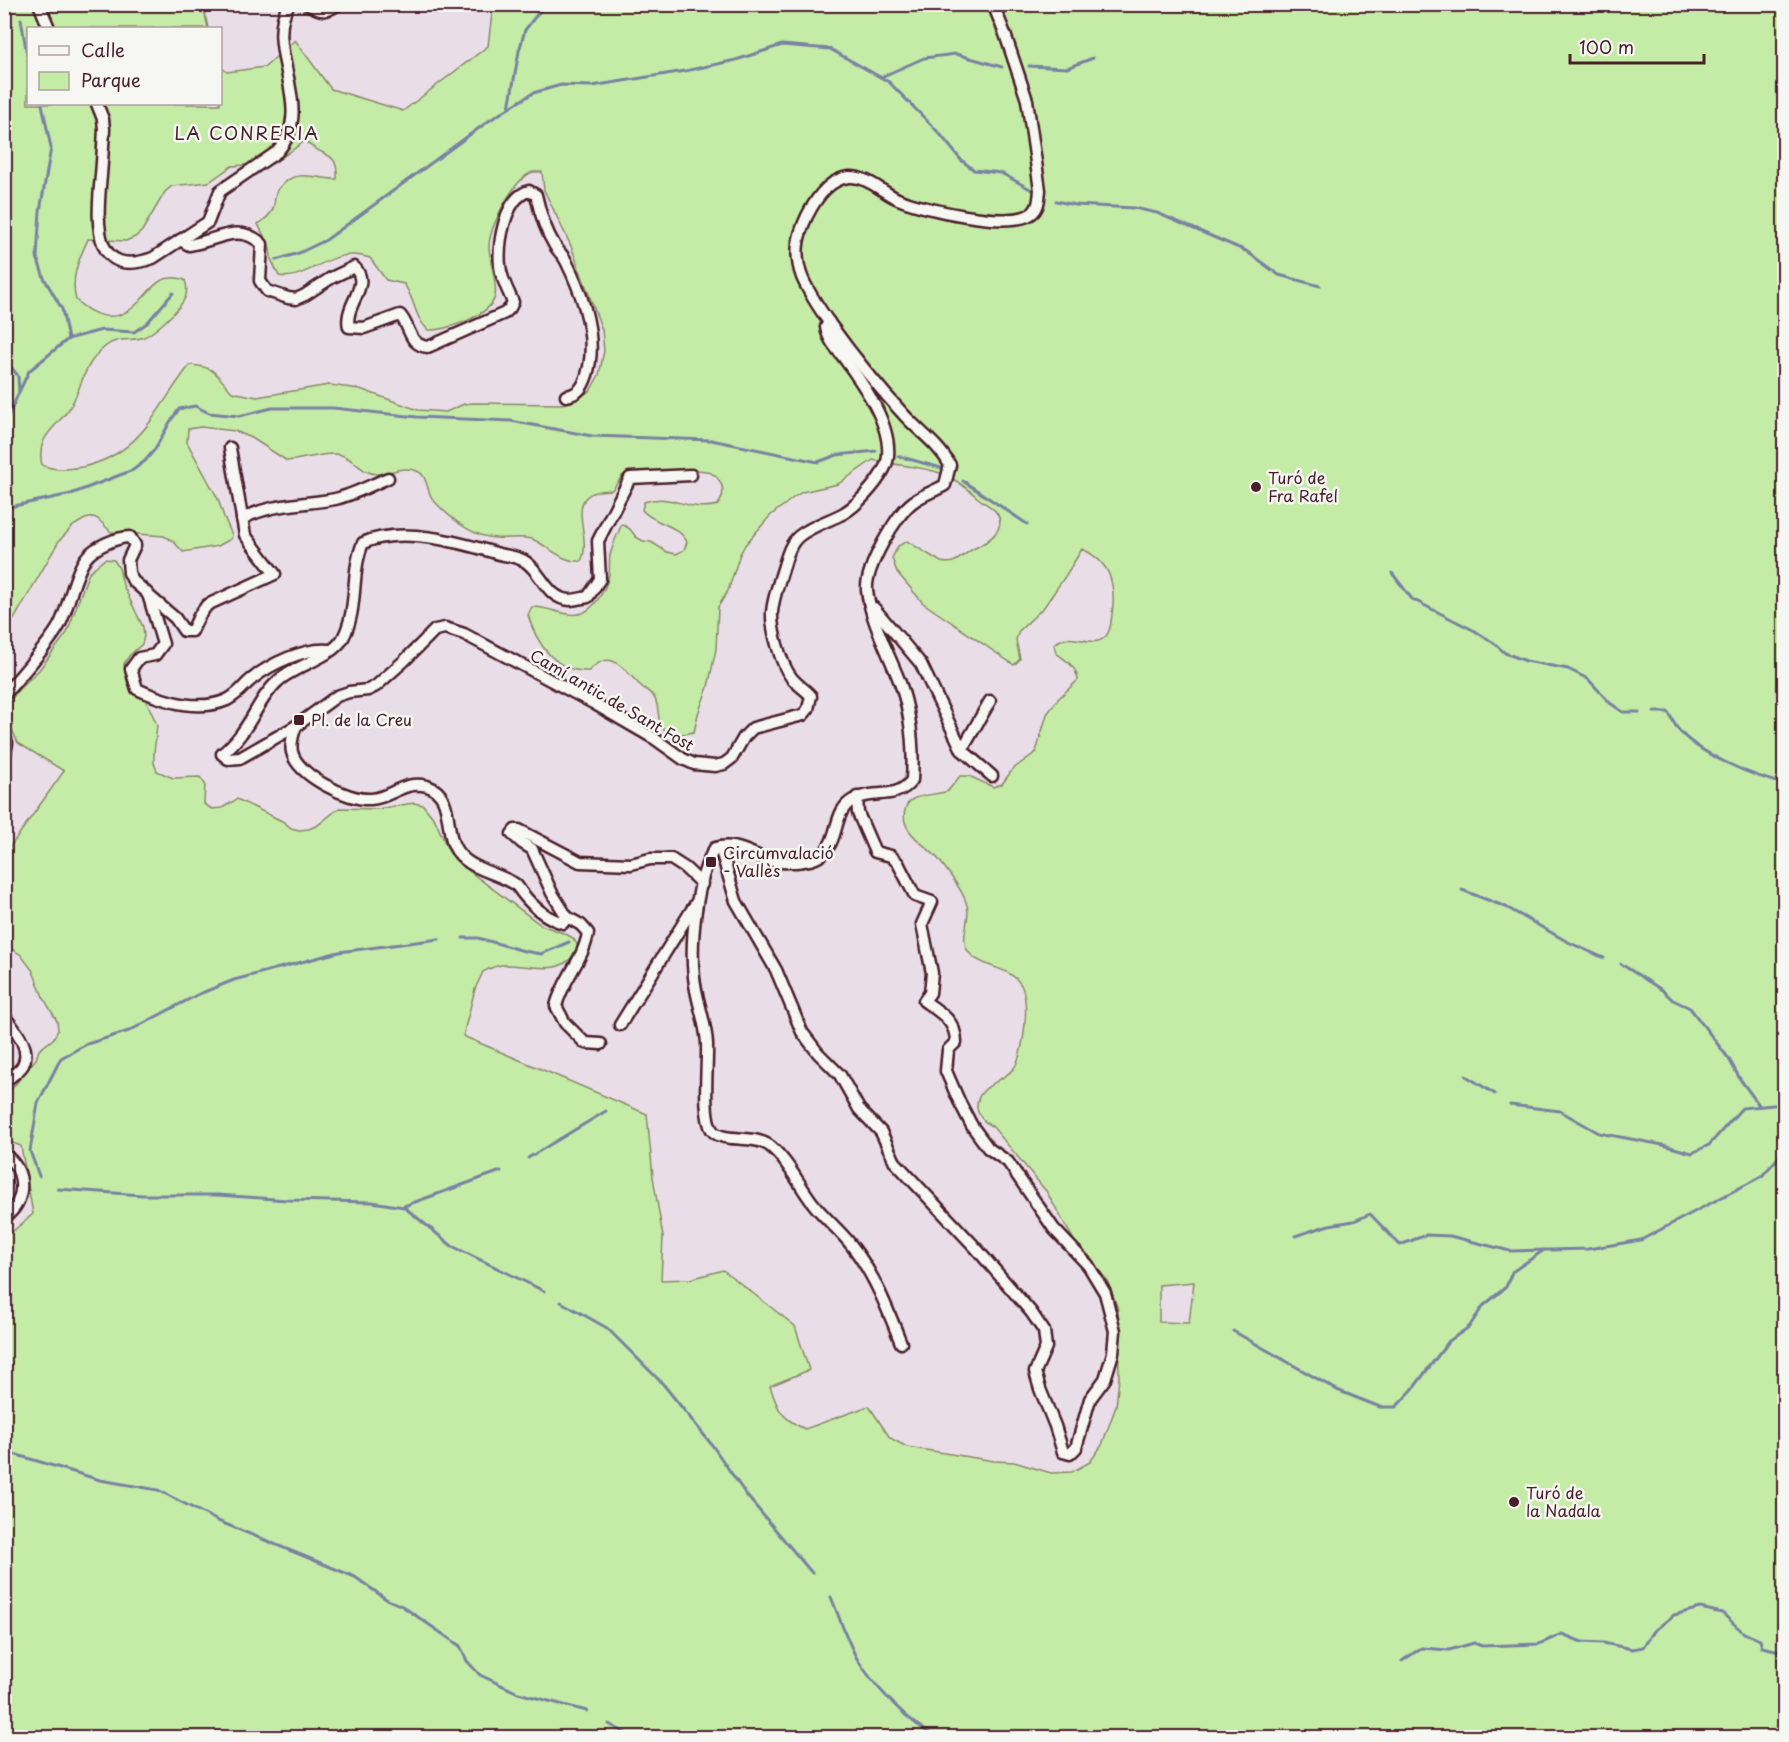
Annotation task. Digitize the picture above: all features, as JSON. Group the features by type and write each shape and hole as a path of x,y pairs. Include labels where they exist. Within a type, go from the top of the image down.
{"street":[{"path":"39,4 49,27"},
{"path":"97,105 104,129 98,220 101,241 113,256 122,262 132,264 153,258 208,222 220,190 277,152 284,144 292,124 291,89 280,24 289,4"},
{"path":"307,4 319,11 330,11 339,4"},
{"path":"900,1343 890,1315 864,1263 851,1244 813,1203 773,1149 752,1139 717,1135 711,1128 706,1081 705,1023 694,980 692,958 699,897 715,848 734,847 775,862 810,860 824,853 831,844 840,814 846,804 857,797 895,793 908,786 912,780 910,722 900,682 870,603 867,579 897,519 912,502 945,485 950,465 943,452 891,401 829,322 806,286 798,267 797,246 800,231 809,211 825,189 848,177 861,178 913,204 959,215 1021,219 1033,213 1039,203 1040,190 1027,100 993,4"},
{"path":"180,240 189,245 241,232 254,237 262,244 260,281 267,291 288,298 296,299 305,295 331,278 354,267 360,273 361,281 347,319 349,327 364,328 400,315 414,342 428,347 510,309 513,302 500,266 502,232 513,204 523,193 529,191 536,195 545,227 566,259 588,316 591,362 580,390 573,395 566,396"},
{"name":"Camí antic de Sant Fost","path":"296,726 337,696 368,690 376,686 405,661 431,633 440,628 464,634 593,703 694,764 714,766 724,764 732,758 744,737 753,728 803,715 811,703 811,696 789,675 781,658 772,623 776,592 788,554 798,537 819,524 846,512 880,475 886,467 888,457 886,436 879,415 865,389 831,343 826,327 829,322"},
{"path":"4,695 57,630 86,558 98,548 124,537 130,537 135,545 128,560 129,573 133,581 175,618 184,631 192,631 207,605 275,574 245,535 230,448"},
{"path":"296,726 240,758 228,759 222,754 241,735 266,694 279,680 330,650 342,640 352,615 357,558 363,543 377,537 413,536 472,546 525,561 542,578 550,593 568,600 588,597 600,579 598,541 630,478 691,475"},
{"path":"242,519 275,506 338,498 388,478"},
{"path":"148,594 163,644 155,655 139,658 130,669 137,689 159,699 205,706 227,700 243,690 250,680 292,656 323,649 330,650"},
{"path":"870,603 921,664 962,750 992,776"},
{"path":"962,750 990,701"},
{"path":"296,726 291,742 294,759 326,786 345,796 368,800 380,798 401,787 427,786 438,792 445,803 454,845 464,860 516,885 543,915 563,923 567,917"},
{"path":"4,735 7,743 4,759"},
{"path":"720,847 736,901 776,970 802,1032 840,1076 859,1109 881,1132 895,1162 975,1247 1031,1312 1044,1331 1046,1347 1035,1372 1063,1452 1070,1454 1076,1448 1090,1399 1105,1379 1113,1353 1115,1331 1105,1293 1088,1265 1054,1229 1008,1162 988,1148 958,1101 946,1071 948,1050 956,1042 956,1032 943,1013 924,1001 930,993 932,973 922,924 932,902 915,896 898,863 891,856 875,852 858,813 857,797"},
{"path":"601,1044 585,1043 566,1023 556,1006 560,990 586,946 588,933 581,925 567,917 552,894 532,849 512,834 515,830 519,830 580,862 631,864 650,859 671,859 702,884"},
{"path":"620,1025 699,897"},
{"path":"4,1016 22,1040 25,1054 23,1066 4,1082"},
{"path":"4,1154 18,1170 22,1190 21,1198 16,1206 4,1218"}],"green space":[{"path":"11,5 203,5 208,27 27,27 27,105 222,105 222,68 227,72 265,67 295,40 331,89 403,111 488,46 493,5 1784,5 1784,1737 5,1737 5,1238 33,1214 21,1146 5,1140 5,1097 36,1059 39,1050 53,1039 58,1030 57,1021 43,997 33,971 21,955 5,944 5,854 64,771 18,743 7,718 7,705 19,689 39,670 67,633 90,571 105,559 114,560 119,568 123,585 143,627 142,644 124,664 127,682 146,700 157,725 154,763 157,771 173,778 200,777 205,784 204,804 212,809 222,808 237,799 299,830 318,825 339,808 377,809 414,803 423,805 435,820 449,852 461,865 541,925 573,938 578,946 572,957 555,967 501,965 483,972 475,989 463,1036 647,1114 653,1177 663,1237 661,1280 690,1279 723,1270 795,1326 809,1370 770,1386 775,1402 785,1417 805,1429 869,1406 890,1438 907,1447 1014,1462 1051,1473 1072,1472 1090,1462 1102,1445 1116,1406 1119,1378 1118,1309 1107,1280 1075,1242 1046,1191 993,1127 982,1119 977,1107 982,1093 1012,1070 1019,1057 1025,1013 1024,993 1021,985 1011,974 983,963 971,955 965,943 968,909 964,898 939,860 910,832 904,818 909,802 921,796 948,791 960,776 969,776 993,787 1002,784 1013,769 1036,752 1047,714 1058,699 1078,680 1073,667 1056,653 1054,644 1069,639 1101,640 1109,631 1113,603 1112,584 1105,568 1092,554 1082,549 1044,607 1019,631 1016,640 1020,659 1014,665 923,603 897,572 892,558 898,546 907,541 941,562 955,561 994,535 1000,524 996,512 945,475 923,468 873,460 838,484 802,492 770,516 745,545 728,591 718,607 716,649 708,687 694,732 672,734 660,724 654,697 623,667 611,660 597,664 589,671 577,670 557,662 542,646 528,615 532,607 573,615 585,612 595,604 606,586 610,555 622,524 636,537 651,542 667,552 676,554 684,550 687,542 683,536 672,527 647,515 642,510 644,502 663,499 697,506 718,505 723,492 716,476 697,470 623,475 612,490 595,492 586,497 581,516 584,550 581,561 574,561 562,557 532,539 487,537 470,530 454,520 431,498 424,477 412,469 377,474 336,454 287,461 252,438 235,431 201,427 188,429 187,442 218,499 232,535 231,539 218,546 183,552 173,541 164,536 111,532 94,517 85,519 73,526 59,541 5,635 4,18","holes":["305,141 332,158 337,169 337,179 299,176 287,180 280,186 272,211 258,224 270,248 271,259 279,276 300,274 343,256 356,255 370,258 386,280 404,284 423,325 428,330 445,328 466,321 477,316 492,303 496,291 489,246 493,227 518,183 533,172 542,172 544,190 571,246 602,330 604,351 599,375 590,391 571,402 562,404 473,403 464,404 446,412 418,410 360,389 329,385 257,397 232,392 211,370 190,365 146,427 120,451 103,461 82,467 57,469 42,465 41,455 45,438 71,406 92,360 114,341 141,338 152,332 178,308 187,293 185,280 167,278 160,281 138,304 124,313 109,316 88,310 76,300 74,292 75,276 88,239 126,241 135,237 142,231 165,192 172,186 209,182 232,166 274,163","1194,1282 1189,1323 1159,1322 1159,1285"]}],"waterway":[{"path":"509,108 525,30 545,4"},
{"path":"21,19 27,55"},
{"path":"276,260 299,253 326,240 490,120 533,93 561,85 592,86 685,71 736,60 782,45 830,49 889,82 940,134 961,160 974,170 1001,173 1032,190"},
{"path":"881,77 924,58 956,54 1002,67"},
{"path":"1029,66 1067,68 1093,58"},
{"path":"19,392 29,371 68,339 62,309 44,278 37,257 40,211 51,148 42,105"},
{"path":"1056,201 1075,205 1134,208 1157,213 1246,251 1279,275 1320,286"},
{"path":"68,339 102,330 134,332 147,323 173,293"},
{"path":"4,358 18,376 19,392 4,426"},
{"path":"4,510 71,494 133,470 155,449 179,409 195,406 209,413 239,416 272,408 333,408 417,417 511,421 592,436 711,440 818,462 837,455 876,451"},
{"path":"898,456 941,468"},
{"path":"963,481 1027,524"},
{"path":"1392,573 1412,599 1475,631 1505,653 1526,661 1568,669 1588,679 1610,703 1623,712 1639,712"},
{"path":"1654,712 1668,712 1686,738 1711,755 1757,776 1784,784"},
{"path":"1462,890 1506,907 1568,942 1604,958"},
{"path":"463,938 478,938 541,954 569,942"},
{"path":"39,1176 30,1151 38,1103 61,1058 87,1044 129,1031 199,994 234,980 339,952 439,939"},
{"path":"1621,964 1662,990 1673,1000 1690,1008 1729,1059 1759,1105"},
{"path":"1466,1076 1495,1094"},
{"path":"1510,1105 1560,1111 1599,1133 1692,1153 1709,1145 1742,1108 1784,1104"},
{"path":"528,1158 606,1111"},
{"path":"1295,1236 1329,1225 1354,1221 1370,1214 1400,1245 1426,1235 1450,1236 1510,1251 1588,1249 1641,1240 1762,1176 1784,1151"},
{"path":"404,1206 501,1171"},
{"path":"58,1189 142,1195 218,1195 287,1200 372,1202 404,1207 452,1246 544,1291"},
{"path":"1233,1331 1337,1390 1380,1407 1396,1407 1412,1390 1449,1341 1469,1327 1483,1306 1506,1287 1512,1272 1544,1250"},
{"path":"561,1302 607,1328 663,1384 712,1445 747,1496 812,1573"},
{"path":"4,1451 100,1480 158,1490 218,1521 355,1577 460,1646 467,1661 480,1675 518,1693 587,1711"},
{"path":"831,1597 853,1651 868,1675 906,1716 938,1738"},
{"path":"1402,1661 1421,1648 1449,1650 1474,1643 1482,1646 1539,1644 1562,1634 1582,1642 1603,1643 1632,1649 1643,1647 1654,1631 1674,1615 1700,1608 1722,1613 1744,1633 1760,1640 1762,1647 1784,1652"},
{"path":"609,1724 634,1738"}],"place":[{"name":"Turó de Fra Rafel","path":"1256,487"},
{"name":"Pl. de la Creu","path":"299,720"},
{"name":"Circumvalació - Vallès","path":"711,862"},
{"name":"Turó de la Nadala","path":"1514,1502"}],"district":[{"name":"LA CONRERIA","path":"247,134"}]}
